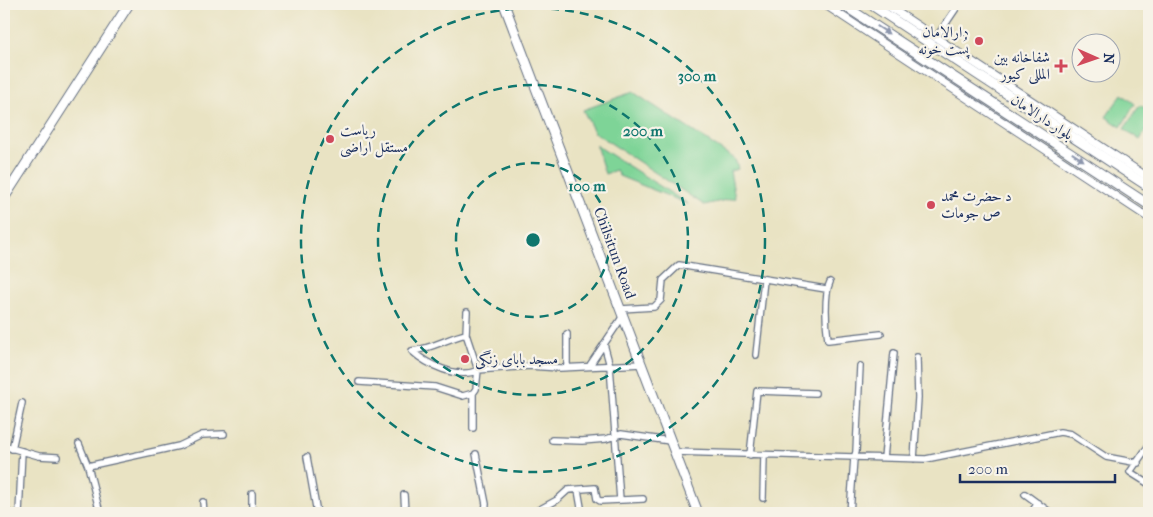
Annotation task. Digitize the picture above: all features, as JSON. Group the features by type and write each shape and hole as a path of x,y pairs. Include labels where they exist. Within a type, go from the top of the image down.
{"main road":[{"path":"4,198 129,4"},
{"name":"Chilsitun Road","path":"504,4 698,513"},
{"name":"بلوار دارالامان","path":"842,4 1149,205"},
{"name":"بلوار دارالامان","path":"870,4 934,41 1149,188"},
{"path":"928,59 934,41"}],"street":[{"path":"824,4 1149,218"},
{"path":"885,4 934,41 1149,178"},
{"path":"934,41 959,4"},
{"path":"928,59 929,73"},
{"path":"590,365 622,313 654,307 661,300 663,280 679,265 826,289"},
{"path":"756,355 764,280"},
{"path":"830,282 826,289 828,340 881,334"},
{"path":"467,312 466,334 478,370 477,386 473,393 473,428"},
{"path":"466,334 450,337 438,344 412,351 430,364 457,372 530,366 567,367 642,364"},
{"path":"567,334 567,367"},
{"path":"604,344 610,366 610,388 616,435 620,500"},
{"path":"884,458 894,353"},
{"path":"914,459 918,398 917,357"},
{"path":"850,513 856,452 860,366"},
{"path":"359,382 435,387 464,396 473,393"},
{"path":"750,455 757,391 815,393"},
{"path":"12,449 22,403"},
{"path":"675,452 914,459 946,456 1060,432 1071,434 1106,457 1138,463"},
{"path":"88,466 179,446 202,435 224,434"},
{"path":"552,440 582,442 606,439 616,435 670,440"},
{"path":"79,444 88,466 100,513"},
{"path":"4,446 57,457"},
{"path":"1149,446 1130,472 1149,484"},
{"path":"18,513 22,451"},
{"path":"476,454 486,504 485,513"},
{"path":"763,498 764,455"},
{"path":"308,457 317,513"},
{"path":"533,513 557,500 568,490 595,488 597,499 600,501 644,499"},
{"path":"578,490 582,513"},
{"path":"252,494 252,513"},
{"path":"404,494 405,513"},
{"path":"1025,494 1051,513"},
{"path":"203,502 204,513"},
{"path":"1032,513 1038,503"},
{"path":"4,512 9,513"}],"green space":[{"path":"633,92 735,159 738,169 730,171 735,198 704,205 594,132 583,110"},
{"path":"1122,94 1135,104 1121,127 1106,117"},
{"path":"1140,105 1149,111 1149,125 1140,140 1124,129"},
{"path":"596,145 688,204 619,176 616,170 605,174"}],"place":[{"name":"دارالامان پُست خونه","path":"979,41"},
{"name":"شفاخانه بین المللی کیور","path":"1061,66"},
{"name":"ریاست مستقل اراضی","path":"330,139"},
{"name":"د حضرت محمد ص جومات","path":"931,205"},
{"name":"مسجد بابای زنگی","path":"465,359"}]}
